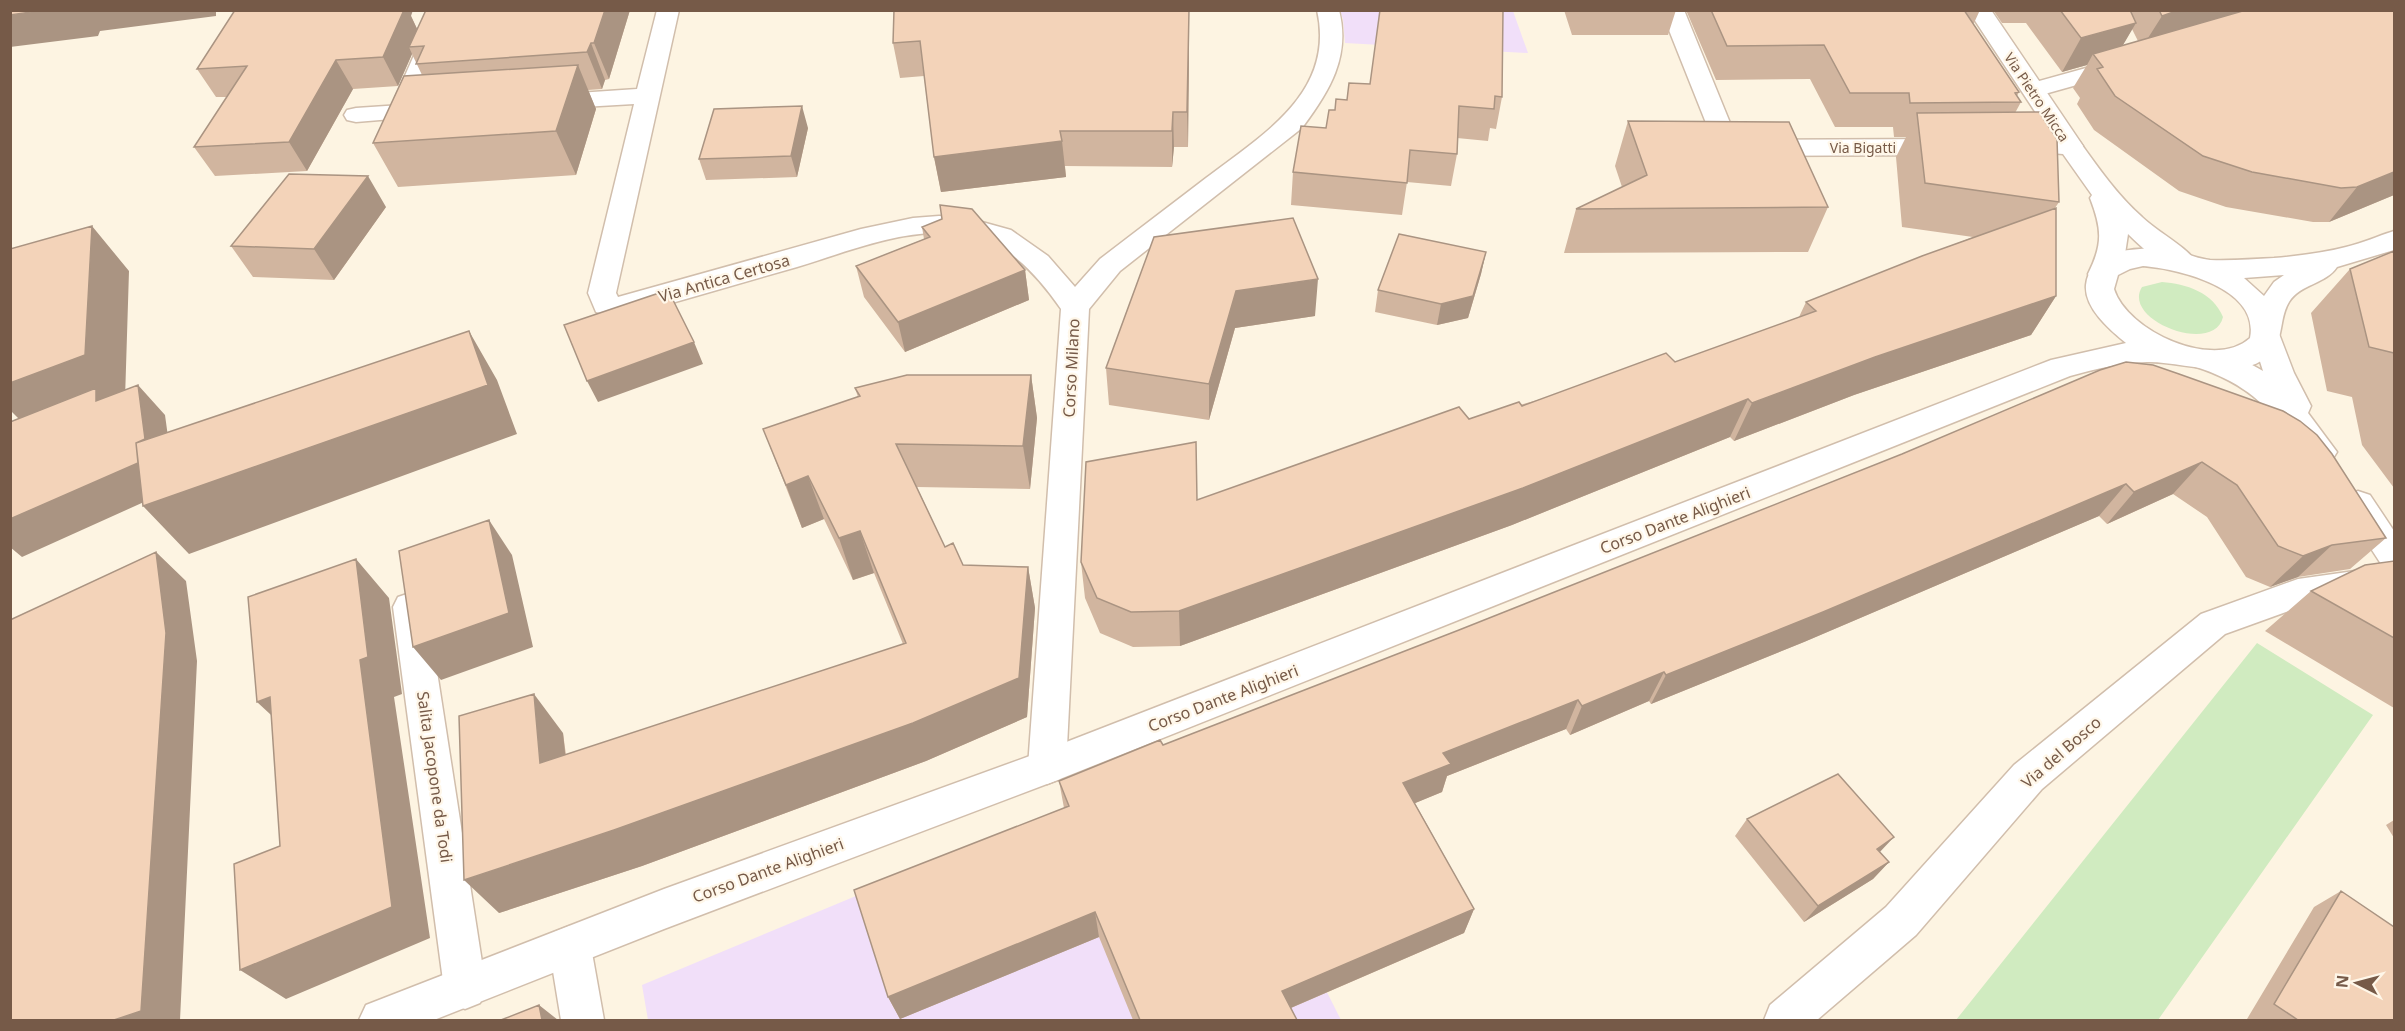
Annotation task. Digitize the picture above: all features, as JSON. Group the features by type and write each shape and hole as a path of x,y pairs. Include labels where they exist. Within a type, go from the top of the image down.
{"street":[{"path":"408,96 446,10"},
{"name":"Via Antica Certosa","path":"668,10 602,293 606,305 615,307 630,305 887,232 940,226 971,228 1001,236 1045,269 1075,308"},
{"name":"Corso Milano","path":"1047,767 1075,308 1097,278 1110,265 1293,123 1312,96 1331,57 1334,34 1328,10"},
{"name":"Via Bigatti","path":"1672,10 1727,148 1970,146"},
{"name":"Via Pietro Micca","path":"1979,10 2096,183 2130,224 2194,266 2241,290 2253,302 2263,315 2272,356 2284,386 2326,460"},
{"path":"2034,90 2133,54"},
{"path":"519,104 648,96"},
{"path":"356,115 449,109"},
{"path":"2005,146 2070,146"},
{"name":"Via Pietro Micca","path":"2096,183 2110,216 2115,241 2113,254 2100,283"},
{"path":"2381,248 2302,264 2194,266 2157,257 2129,258 2111,265 2100,283 2111,314 2129,330 2151,344 2236,368 2265,387 2295,418 2394,557"},
{"path":"2191,356 2229,359 2248,354 2261,345 2271,306 2282,289 2326,266 2381,248"},
{"name":"Corso Dante Alighieri","path":"2062,368 2084,347 2099,327 2100,283"},
{"name":"Corso Dante Alighieri","path":"381,1020 664,909 1047,767 2062,368 2134,353 2191,356"},
{"name":"Salita Jacopone da Todi","path":"406,578 465,988"},
{"name":"Via del Bosco","path":"1785,1020 1901,921 2028,777 2213,624 2298,593 2394,579"},
{"path":"570,947 583,1020"}],"shaded area":[{"path":"1340,11 1513,11 1528,53 1345,43"},
{"path":"1205,751 1341,1020 648,1020 642,985"}],"green space":[{"path":"2162,282 2189,287 2206,295 2213,301 2223,317 2216,328 2204,333 2188,333 2171,329 2156,321 2145,311 2139,299 2142,287"},
{"path":"2257,643 2373,715 2158,1020 1956,1020"}],"building":[{"path":"10,10 45,10 10,15"},
{"path":"235,10 404,10 383,57 336,60 289,142 194,147 247,66 197,69"},
{"path":"426,10 605,10 594,43 591,43 587,52 416,64 424,46 409,47"},
{"path":"894,10 1189,10 1187,112 1173,112 1172,131 1060,131 1062,141 934,157 920,41 893,43"},
{"path":"1380,10 1503,10 1502,97 1495,96 1494,109 1459,106 1457,154 1410,150 1407,183 1293,172 1301,126 1326,128 1329,110 1335,110 1336,99 1347,100 1349,83 1370,84"},
{"path":"1711,10 1964,10 2019,92 2015,93 2021,102 1910,103 1909,93 1850,93 1824,45 1727,46"},
{"path":"2060,10 2130,10 2136,23 2081,38"},
{"path":"2159,10 2179,10 2162,16"},
{"path":"2246,10 2394,10 2394,172 2357,187 2341,188 2252,172 2203,156 2115,96 2097,69 2103,67 2093,54"},
{"path":"578,65 556,131 373,143 404,76"},
{"path":"802,106 791,156 699,159 714,109"},
{"path":"2039,112 2057,139 2059,202 1925,183 1917,113"},
{"path":"1628,121 1789,122 1828,207 1576,209 1647,175"},
{"path":"289,174 368,176 314,249 231,246"},
{"path":"940,205 972,209 1025,270 898,322 856,266 930,237 922,227 942,219"},
{"path":"2056,208 2056,296 1875,357 1752,403 1748,399 1523,488 1179,611 1131,612 1097,598 1081,562 1086,462 1196,442 1197,500 1459,407 1469,419 1519,402 1522,406 1666,353 1675,362 1816,311 1806,302 1922,256"},
{"path":"1293,218 1318,279 1236,291 1209,384 1106,368 1154,237"},
{"path":"92,226 85,355 10,383 10,249"},
{"path":"1399,234 1486,252 1473,296 1441,304 1378,290"},
{"path":"2394,251 2394,353 2369,347 2350,269"},
{"path":"668,290 694,342 587,381 564,325"},
{"path":"469,331 488,385 143,506 136,443"},
{"path":"2126,362 2153,365 2283,411 2300,421 2317,435 2332,454 2386,538 2332,545 2303,556 2278,546 2237,485 2202,462 2134,492 2126,484 1823,612 1666,675 1664,672 1582,706 1578,700 1443,753 1451,764 1403,783 1474,909 1282,991 1297,1020 1140,1020 1095,912 888,997 854,890 1069,806 1059,781 1160,740 1163,745 1459,630 1902,454 2100,370"},
{"path":"907,375 1031,375 1023,446 896,444 945,547 953,543 963,565 1028,567 1019,678 913,723 614,830 464,880 459,716 534,694 540,763 906,643 860,531 839,538 808,476 786,485 763,429 860,396 855,388"},
{"path":"138,385 145,439 136,443 138,463 10,519 10,422 96,388 96,401"},
{"path":"489,520 509,613 413,647 399,551"},
{"path":"156,552 166,633 141,1011 114,1020 10,1020 10,620"},
{"path":"356,559 368,657 360,660 392,907 240,970 234,864 280,846 270,697 257,702 248,597"},
{"path":"2394,561 2394,638 2311,591 2365,565"},
{"path":"1838,774 1894,837 1877,849 1889,862 1818,906 1747,819"},
{"path":"2341,891 2394,927 2394,1020 2298,1020 2274,1004"},
{"path":"539,1005 542,1020 501,1020"}]}
